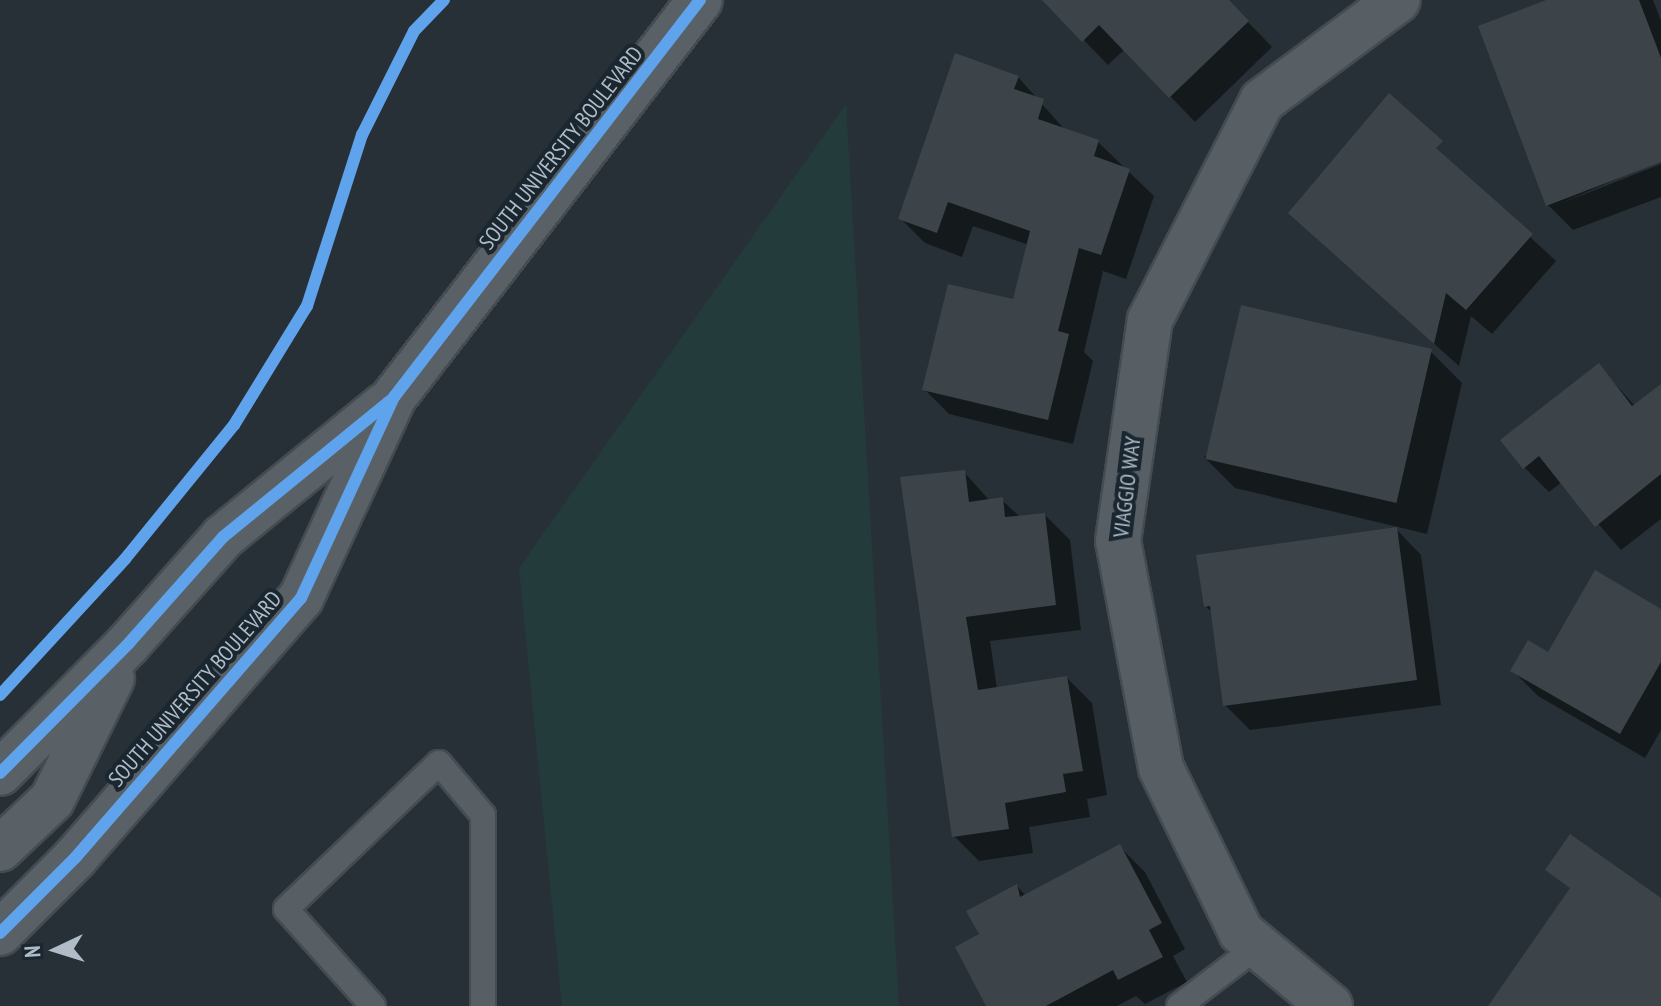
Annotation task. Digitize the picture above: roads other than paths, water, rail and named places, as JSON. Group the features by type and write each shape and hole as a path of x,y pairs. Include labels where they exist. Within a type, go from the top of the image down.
{"main road":[{"name":"SOUTH UNIVERSITY BOULEVARD","path":"0,933 75,858 301,598 394,397 700,0"},
{"name":"SOUTH UNIVERSITY BOULEVARD","path":"0,773 129,643 223,537 394,397"},
{"path":"0,849 52,800 129,643"}],"street":[{"name":"VIAGGIO WAY","path":"1330,1006 1241,932 1161,768 1118,541 1150,320 1262,101 1398,0"}],"lane":[{"path":"373,1006 286,909 439,763 483,815 483,1006"},
{"path":"1179,1006 1258,946"}]}
